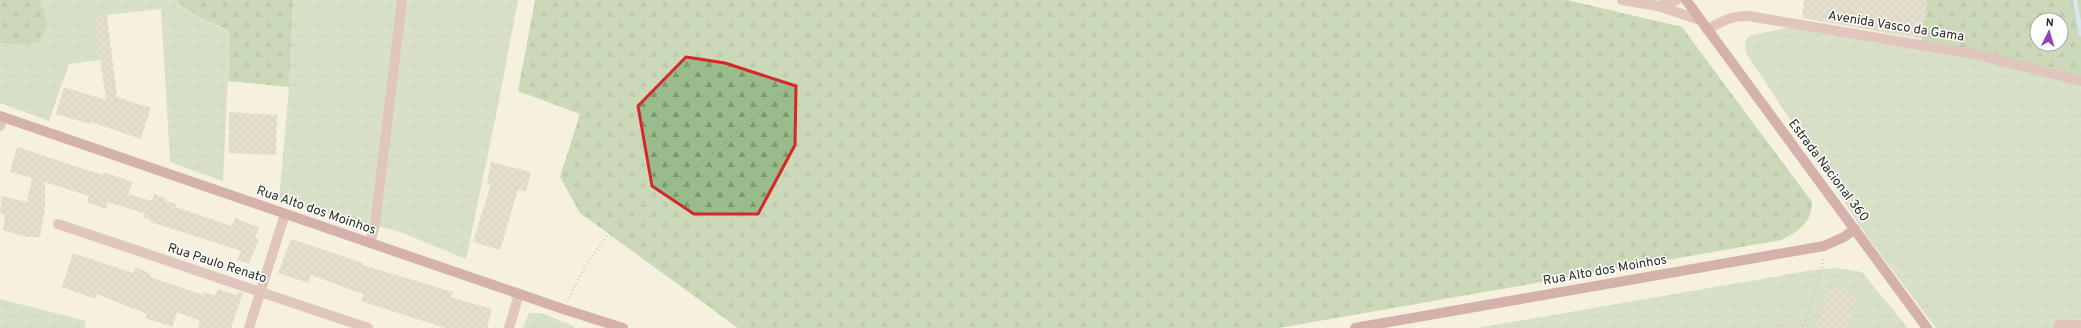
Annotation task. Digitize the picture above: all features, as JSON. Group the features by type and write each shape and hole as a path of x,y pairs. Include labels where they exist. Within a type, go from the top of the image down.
{"street":[{"path":"370,243 375,225 402,0"},
{"path":"1622,0 1653,4 1700,20"},
{"path":"1653,4 1677,0"},
{"name":"Estrada Nacional 360","path":"1686,0 1856,229 1927,328"},
{"name":"Avenida Vasco da Gama","path":"1708,30 1726,19 1735,16 1748,16 1974,54 2081,81"},
{"name":"Rua Alto dos Moinhos","path":"1,120 623,328"},
{"path":"249,328 285,214"},
{"name":"Rua Paulo Renato","path":"58,224 368,328"},
{"name":"Rua Alto dos Moinhos","path":"1355,328 1824,246 1844,237 1856,229"},
{"path":"509,328 519,294"}],"lane":[{"path":"2058,328 2060,324 2081,325"}],"path":[{"path":"563,309 586,265 618,220 704,161 888,0"},
{"path":"1773,328 1805,320 1822,270 1824,246"}],"highlighted area":[{"path":"686,57 725,63 796,86 795,145 758,214 694,214 652,186 638,106"}],"green space":[{"path":"0,0 41,0 47,24 39,42 18,45 0,43"},
{"path":"41,0 176,0 201,18 230,31 223,181 170,162 161,9 107,15 100,60 69,64 49,121 0,103 0,43 18,45 43,7"},
{"path":"176,0 293,0 289,87 228,81 230,31 188,10"},
{"path":"293,0 518,0 498,106 466,259 400,232 279,201 289,87"},
{"path":"535,0 1567,0 1682,27 1812,202 1810,216 1803,226 1793,234 1781,240 1279,328 738,328 580,213 560,177 580,114 518,91"},
{"path":"1927,0 2081,0 2081,81 1921,45"},
{"path":"1801,25 1974,54 2081,81 2081,325 2058,328 1936,328 1868,238 1746,53 1745,43 1748,37 1764,32"},
{"path":"1838,268 1862,272 1908,328 1477,328 1813,270"},
{"path":"0,299 86,321 84,328 0,328"},
{"path":"529,313 541,313 574,326 574,328 523,328"}],"building":[{"path":"1804,0 1927,0 1922,39 1802,18"},
{"path":"107,15 117,97 151,108 141,139 91,122 90,124 56,114 64,87 106,100 94,17"},
{"path":"229,112 277,115 276,155 229,153"},
{"path":"17,147 103,175 104,172 133,182 128,194 152,201 154,194 166,198 166,201 176,204 176,207 232,226 235,218 259,227 255,238 259,239 249,264 237,260 241,251 150,222 151,220 144,217 145,214 108,202 106,209 87,202 89,196 45,182 45,210 40,237 27,237 3,230 5,215 0,213 2,196 27,202 32,178 10,172"},
{"path":"491,162 531,172 526,192 518,190 500,250 473,242 491,184 487,183"},
{"path":"291,239 363,263 363,265 453,292 451,297 492,309 487,328 445,328 361,301 363,294 311,275 309,283 278,273"},
{"path":"73,253 133,273 136,267 151,274 150,277 203,295 204,292 215,296 218,289 235,295 241,292 243,293 231,328 198,328 200,321 177,312 172,327 145,318 147,314 97,294 95,299 62,287"},
{"path":"1833,285 1859,298 1845,328 1821,328 1814,325"}],"waterway":[{"path":"2075,0 2081,34"}]}
